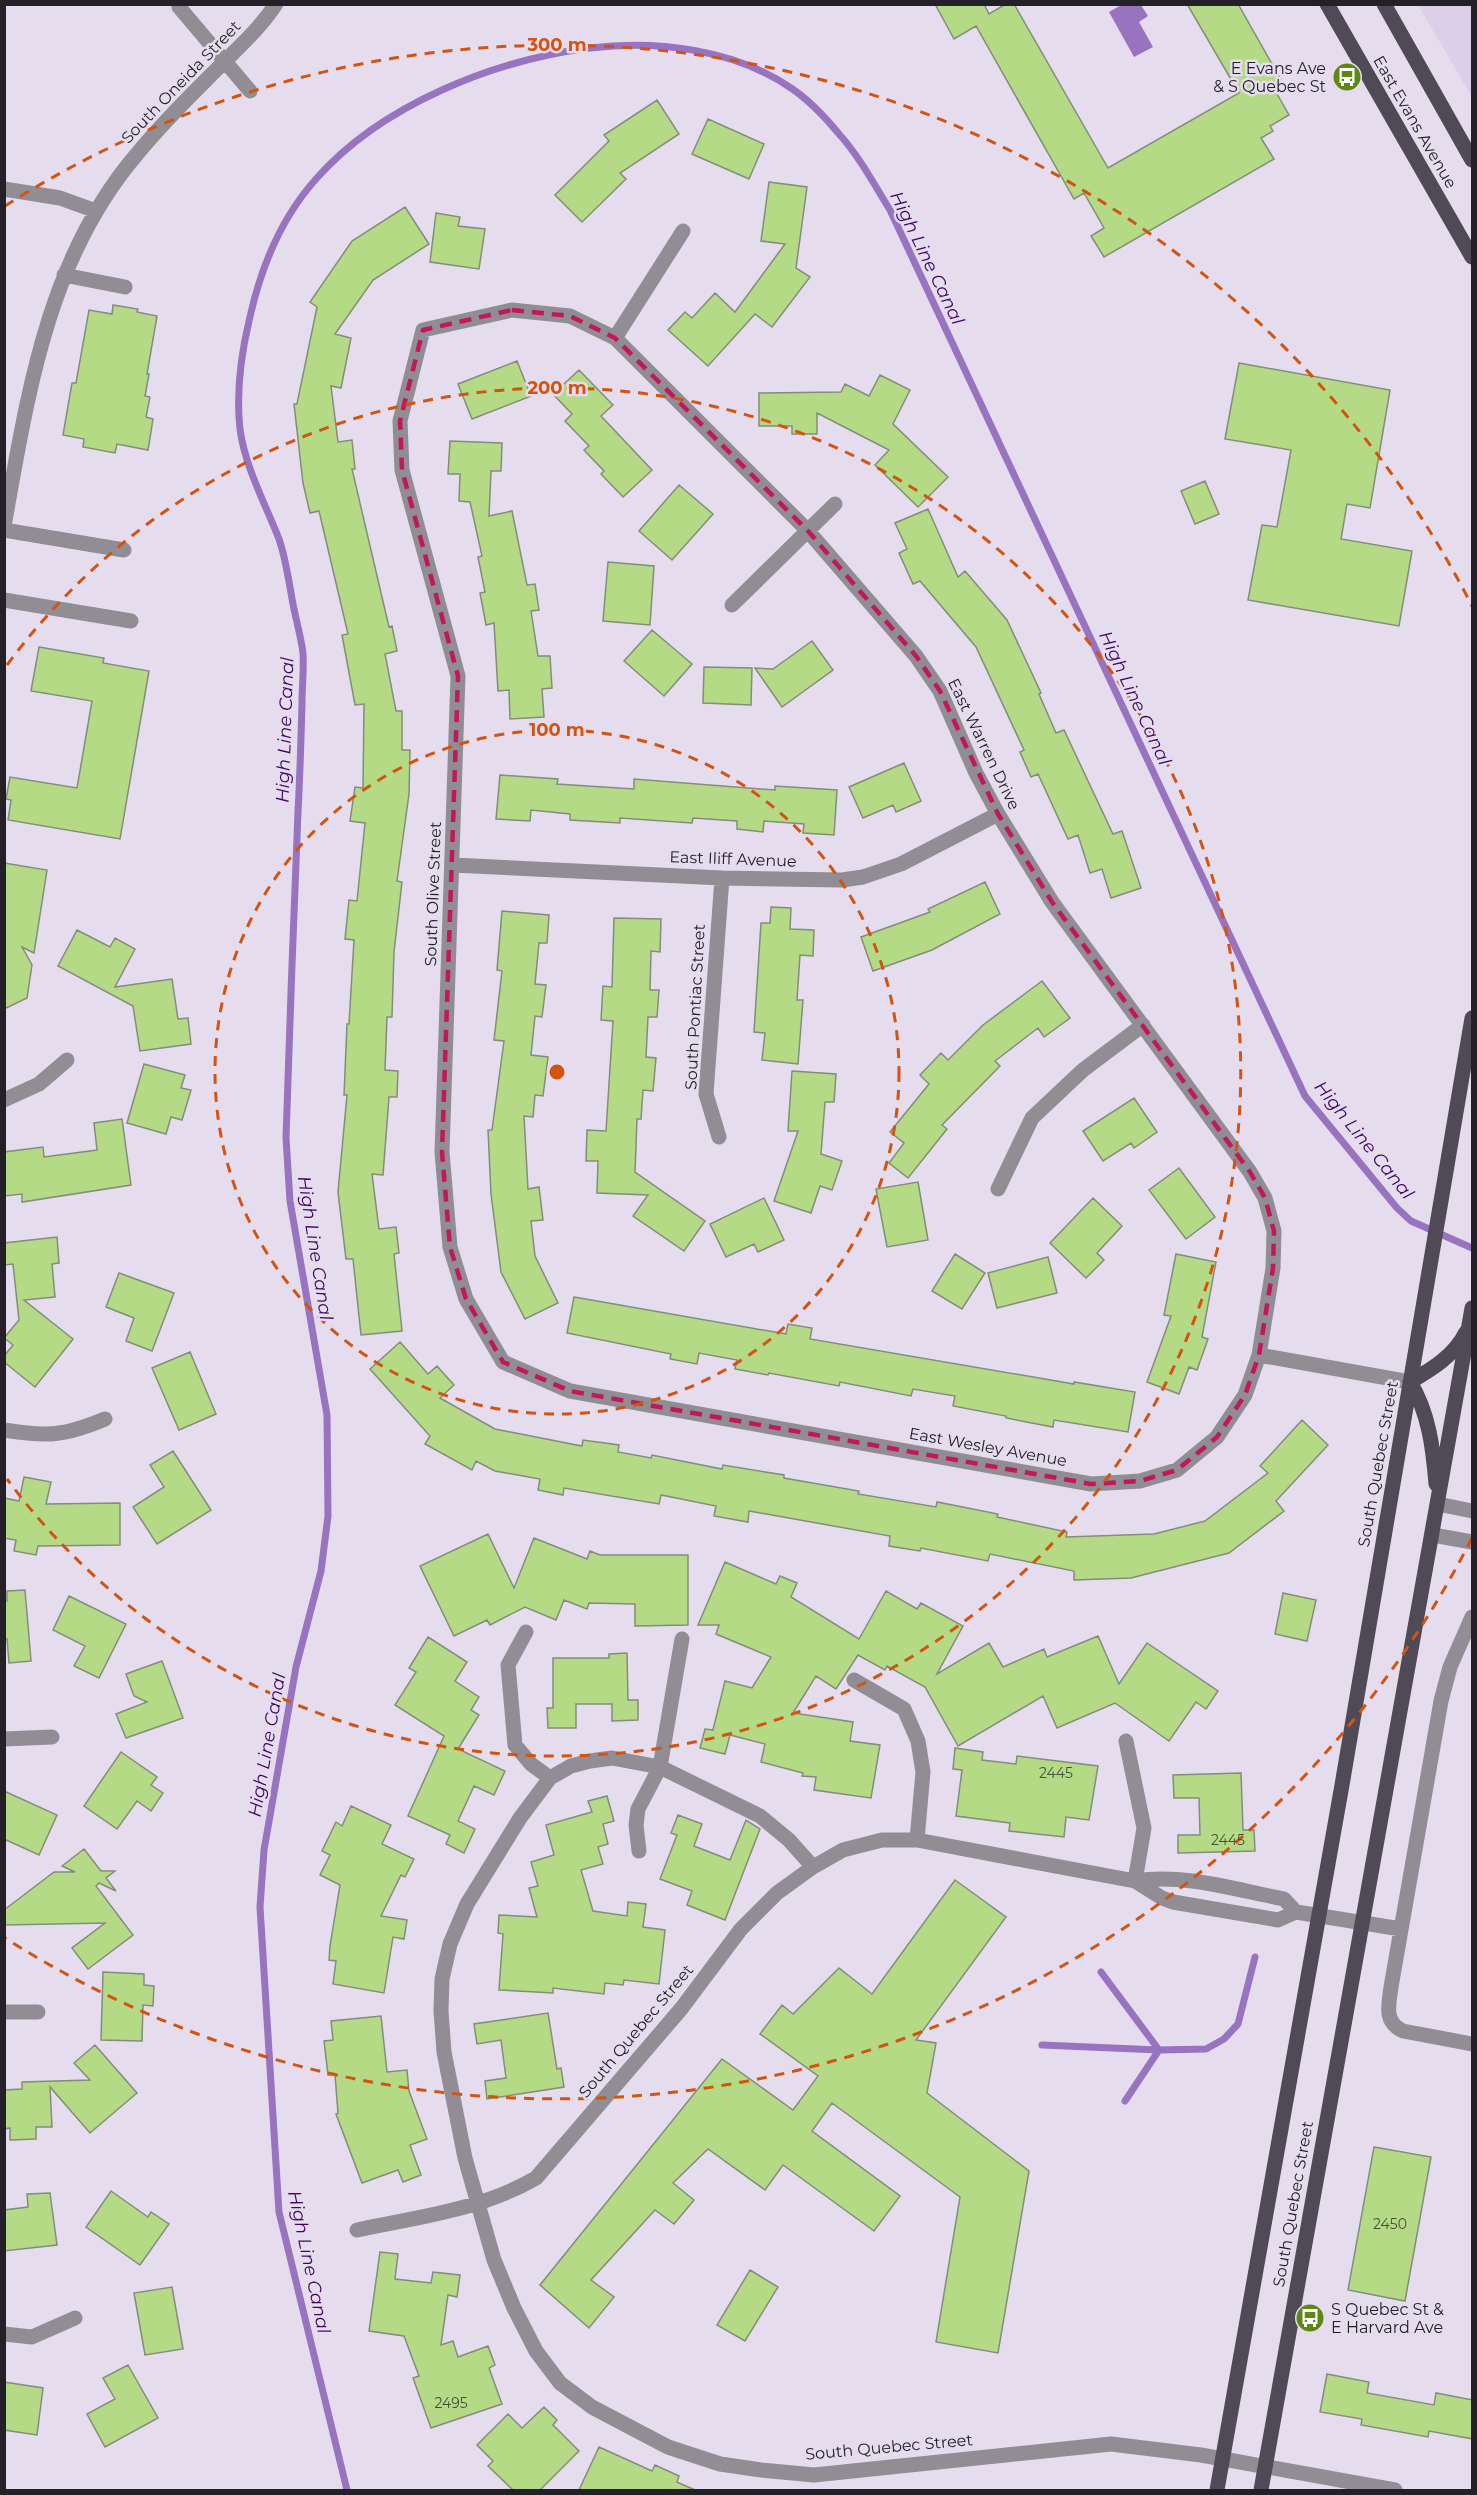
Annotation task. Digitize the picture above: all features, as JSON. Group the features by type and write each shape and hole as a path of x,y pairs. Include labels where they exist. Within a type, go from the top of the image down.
{"main road":[{"name":"East Evans Avenue","path":"1327,4 1473,257"},
{"name":"East Evans Avenue","path":"1384,4 1473,160"},
{"name":"South Quebec Street","path":"1217,2490 1473,1018"},
{"name":"South Quebec Street","path":"1261,2490 1471,1316"},
{"path":"1438,1504 1433,1452 1427,1421 1420,1399 1410,1382 1454,1350 1471,1316"}],"street":[{"name":"South Oneida Street","path":"4,528 10,467 46,323 64,275 96,211 135,156 165,121 225,61 276,4"},
{"path":"178,7 250,91"},
{"path":"4,189 60,198 96,211"},
{"path":"615,338 683,231"},
{"path":"64,275 125,287"},
{"name":"East Warren Drive","path":"400,421 423,330 512,310 570,316 615,338 808,531 926,669 950,710 976,773 998,814 1052,902 1250,1172 1265,1198 1274,1231 1274,1268 1258,1355"},
{"name":"South Olive Street","path":"400,421 402,470 458,676 442,1152 444,1195 450,1246 466,1299 503,1362"},
{"path":"732,605 835,504"},
{"path":"4,528 124,550"},
{"path":"4,600 131,621"},
{"name":"East Iliff Avenue","path":"453,865 722,878 820,880 863,877 901,864 998,814"},
{"name":"South Pontiac Street","path":"719,1137 706,1094 722,878"},
{"path":"998,1189 1032,1119 1083,1070 1143,1025"},
{"path":"4,1100 39,1084 67,1060"},
{"path":"1258,1355 1410,1382"},
{"name":"East Wesley Avenue","path":"503,1362 570,1391 1091,1484 1140,1481 1177,1470 1217,1437 1245,1395 1258,1355"},
{"path":"4,1430 35,1435 72,1433 105,1419"},
{"path":"1438,1504 1473,1511"},
{"path":"1433,1535 1471,1543"},
{"path":"1473,1617 1454,1656 1443,1693 1389,2004 1390,2021 1402,2031 1473,2044"},
{"path":"526,1632 508,1665 515,1745 531,1764 550,1778"},
{"path":"639,1851 636,1825 638,1809 660,1767 682,1639"},
{"path":"854,1680 904,1709 918,1741 923,1772 917,1840"},
{"path":"4,1738 52,1737"},
{"path":"1126,1741 1144,1828 1135,1881"},
{"name":"South Quebec Street","path":"813,1867 789,1839 760,1816 660,1767 612,1758 571,1766 550,1778 520,1818 467,1904 450,1944 442,1979 441,2011 444,2052 465,2158 494,2260 514,2308 536,2351 560,2383 591,2407 668,2447 720,2464 814,2475 1103,2444 1136,2446 1223,2458"},
{"name":"South Quebec Street","path":"478,2205 512,2192 536,2178 681,2009 741,1929 777,1893 813,1867 843,1850 882,1840 917,1840 1135,1881 1152,1878 1178,1879 1284,1899 1296,1912"},
{"name":"South Quebec Street","path":"1135,1881 1162,1898 1173,1902 1278,1920 1296,1912 1361,1923"},
{"path":"1361,1923 1401,1929"},
{"path":"4,2013 38,2012"},
{"path":"357,2230 478,2205"},
{"path":"4,2334 32,2337 75,2318"},
{"path":"1223,2458 1395,2490"}],"highlighted area":[{"path":"512,310 570,316 615,338 808,531 916,656 940,691 998,814 1052,902 1250,1172 1265,1198 1274,1231 1273,1268 1259,1355 1245,1395 1217,1437 1177,1470 1140,1481 1091,1484 570,1391 503,1362 466,1299 450,1247 442,1152 458,676 402,470 400,421 423,330"}],"shaded area":[{"path":"1123,4 1141,5 1148,16 1139,22 1153,47 1134,57 1109,12"},
{"path":"1418,5 1472,5 1472,97"}],"building":[{"path":"935,4 984,4 989,14 1006,4 1014,4 1108,168 1239,93 1187,4 1238,4 1281,80 1272,85 1289,115 1270,126 1273,131 1261,138 1274,159 1104,257 1091,236 1104,228 1084,193 1074,199 976,26 954,39"},
{"path":"657,100 679,134 620,173 626,179 582,222 555,195 609,141 604,135"},
{"path":"708,119 764,144 749,179 692,154"},
{"path":"769,182 807,187 796,268 810,277 772,327 755,314 708,366 668,330 685,312 692,318 715,293 735,312 785,244 761,241"},
{"path":"405,207 429,244 373,280 335,334 351,338 341,388 331,386 338,442 352,440 355,469 352,469 389,627 392,626 397,651 385,654 396,711 402,711 402,750 410,750 409,794 397,881 402,882 394,952 392,1017 387,1017 385,1070 398,1071 397,1097 389,1097 383,1175 372,1174 379,1229 396,1227 399,1253 394,1254 402,1331 361,1335 353,1259 346,1259 338,1192 347,1095 344,1095 347,1024 349,1024 354,940 345,939 349,900 357,901 365,823 350,821 355,787 363,788 364,704 355,705 342,635 348,634 319,511 310,513 303,483 294,404 297,404 317,307 310,302 352,241"},
{"path":"436,213 460,217 458,226 485,229 479,269 430,262"},
{"path":"113,305 138,309 137,312 157,316 145,396 150,397 146,417 153,419 148,450 117,444 115,453 83,447 84,439 63,435 72,383 76,383 89,310 112,314"},
{"path":"517,361 531,396 472,419 458,384"},
{"path":"1239,363 1390,390 1370,508 1347,504 1341,539 1412,551 1399,626 1248,600 1262,525 1277,527 1291,450 1225,439"},
{"path":"579,370 613,405 601,416 652,470 623,497 601,474 604,471 584,450 589,446 565,421 572,414 553,394"},
{"path":"880,375 910,390 893,424 948,477 918,507 875,465 889,450 817,413 817,434 792,434 792,426 759,426 759,393 841,392 845,384 869,396"},
{"path":"450,441 502,443 501,471 491,471 489,516 512,511 527,585 535,584 539,610 531,611 538,656 550,656 552,688 542,689 544,717 510,719 509,690 498,691 494,623 486,625 480,593 485,592 478,557 482,556 470,502 459,501 460,474 448,474"},
{"path":"1205,481 1219,514 1195,524 1181,491"},
{"path":"679,485 713,514 672,560 639,531"},
{"path":"928,509 958,577 965,571 1007,620 1041,693 1039,694 1056,733 1064,730 1113,834 1122,831 1141,888 1111,898 1102,869 1090,873 1078,835 1068,839 1038,774 1031,777 1020,752 1024,750 976,647 920,581 913,584 899,553 907,549 895,523"},
{"path":"608,562 654,566 650,625 603,621"},
{"path":"652,630 692,664 664,696 624,661"},
{"path":"812,641 833,670 782,707 755,668 773,669"},
{"path":"39,647 104,658 103,663 149,671 120,839 8,820 11,800 6,799 10,777 77,788 92,701 31,691"},
{"path":"704,667 752,668 751,705 703,703"},
{"path":"904,763 921,801 896,812 893,805 863,818 849,787"},
{"path":"500,775 558,779 557,784 634,789 634,779 775,790 775,786 837,790 834,835 803,833 804,824 764,821 763,832 737,829 737,821 693,818 692,823 620,818 620,823 570,820 570,814 531,810 530,821 496,819"},
{"path":"4,863 47,870 34,953 22,947 32,965 27,998 4,1009"},
{"path":"985,882 1000,914 932,950 873,971 861,937 930,912 928,909"},
{"path":"771,907 791,908 790,929 814,930 813,956 800,955 797,1000 803,1000 798,1064 762,1060 765,1033 754,1032 761,923 770,923"},
{"path":"502,911 549,915 547,943 539,943 535,984 546,985 542,1017 535,1016 531,1055 548,1057 543,1096 535,1095 533,1117 524,1116 528,1189 539,1187 543,1220 531,1221 535,1256 558,1303 525,1319 501,1272 491,1194 488,1130 492,1130 504,1041 494,1040 502,971 497,970"},
{"path":"614,918 661,919 660,952 651,951 650,990 659,990 657,1017 648,1017 646,1057 656,1058 653,1091 643,1090 641,1119 637,1119 635,1172 705,1221 684,1251 633,1216 648,1195 597,1193 598,1161 586,1161 587,1130 606,1131 613,1021 601,1020 603,986 612,987"},
{"path":"77,930 110,947 115,938 135,949 115,987 172,979 178,1019 188,1018 191,1044 140,1051 133,1006 58,966"},
{"path":"1042,981 1070,1018 1044,1037 1038,1028 995,1061 1000,1066 942,1125 947,1129 908,1178 889,1163 904,1143 890,1132 929,1084 920,1075 941,1053 948,1060 983,1025"},
{"path":"144,1064 185,1075 181,1088 191,1090 182,1120 171,1117 166,1134 127,1123"},
{"path":"792,1071 836,1074 834,1102 825,1102 821,1154 842,1161 832,1190 820,1186 811,1213 774,1201 798,1131 788,1131"},
{"path":"1134,1098 1157,1132 1134,1148 1131,1143 1103,1161 1083,1131"},
{"path":"122,1119 131,1185 22,1202 22,1194 4,1196 4,1152 43,1147 44,1157 97,1150 94,1123"},
{"path":"1179,1168 1215,1217 1186,1239 1149,1190"},
{"path":"918,1182 928,1240 887,1247 876,1189"},
{"path":"764,1198 784,1240 758,1252 754,1244 726,1257 710,1224"},
{"path":"1093,1198 1122,1226 1097,1253 1104,1260 1086,1278 1050,1243"},
{"path":"57,1237 59,1263 52,1264 55,1297 24,1300 73,1339 35,1387 4,1362 4,1356 13,1345 4,1338 19,1320 13,1264 4,1265 4,1243"},
{"path":"955,1254 985,1273 962,1309 932,1291"},
{"path":"1176,1254 1216,1262 1202,1337 1208,1339 1197,1370 1189,1367 1179,1394 1147,1382 1171,1316 1164,1315"},
{"path":"1048,1257 1057,1293 997,1308 988,1273"},
{"path":"119,1273 174,1293 152,1351 126,1341 134,1318 106,1307"},
{"path":"574,1297 786,1334 788,1324 812,1328 810,1339 1074,1384 1074,1382 1135,1392 1128,1432 1054,1420 1053,1427 1006,1418 1006,1416 953,1406 955,1396 913,1389 911,1396 840,1382 839,1386 735,1369 737,1360 699,1353 697,1364 670,1359 671,1354 567,1333"},
{"path":"400,1342 428,1374 437,1366 454,1385 440,1398 495,1429 582,1446 583,1440 619,1445 618,1452 651,1458 652,1455 722,1469 723,1465 784,1475 784,1478 859,1491 858,1494 936,1507 937,1502 998,1514 997,1517 1067,1532 1066,1537 1154,1534 1205,1521 1268,1473 1260,1466 1302,1420 1328,1445 1276,1501 1284,1511 1229,1553 1131,1578 1074,1580 1074,1571 990,1554 988,1561 921,1548 920,1551 889,1546 890,1536 749,1511 748,1522 714,1516 716,1506 661,1495 659,1504 564,1488 563,1495 538,1490 540,1479 495,1471 476,1461 472,1470 425,1444 430,1436 370,1369"},
{"path":"190,1352 216,1414 179,1430 152,1368"},
{"path":"173,1451 211,1510 157,1544 133,1507 164,1487 150,1465"},
{"path":"24,1477 51,1482 46,1504 120,1503 120,1545 38,1546 36,1555 14,1551 16,1540 4,1538 4,1498 19,1501"},
{"path":"488,1534 514,1588 534,1538 587,1559 590,1551 600,1555 688,1555 688,1625 635,1626 635,1604 589,1603 587,1609 564,1600 556,1620 525,1607 490,1625 487,1620 454,1636 420,1566"},
{"path":"725,1562 776,1584 780,1576 797,1583 791,1597 859,1639 886,1591 917,1609 921,1603 963,1626 937,1674 989,1643 1003,1667 1044,1649 1047,1657 1098,1636 1119,1684 1147,1643 1218,1691 1206,1709 1196,1702 1169,1741 1115,1703 1057,1728 1043,1696 958,1746 925,1687 887,1666 885,1670 858,1655 836,1689 816,1676 793,1713 853,1722 850,1741 880,1745 871,1798 814,1790 816,1777 802,1776 803,1773 761,1762 765,1744 730,1735 725,1754 700,1748 705,1729 713,1730 725,1681 752,1688 771,1657 716,1634 719,1625 698,1625"},
{"path":"25,1590 31,1661 9,1663 7,1639 4,1639 4,1602 7,1601 7,1591"},
{"path":"1283,1593 1316,1600 1307,1641 1275,1634"},
{"path":"69,1596 126,1624 99,1678 74,1666 85,1646 53,1630"},
{"path":"428,1637 467,1662 455,1681 479,1697 471,1710 479,1715 458,1749 505,1771 494,1795 474,1786 458,1821 475,1829 464,1853 446,1844 450,1835 408,1816 444,1736 395,1705 416,1672 409,1668"},
{"path":"627,1653 628,1700 638,1700 638,1720 612,1721 612,1704 576,1704 576,1728 548,1728 547,1708 553,1708 553,1658 609,1658 609,1654"},
{"path":"162,1661 183,1718 126,1738 116,1714 147,1702 134,1696 126,1674"},
{"path":"955,1748 983,1752 982,1760 1016,1764 1017,1756 1098,1766 1089,1820 1066,1817 1064,1837 1009,1831 1010,1823 956,1816 962,1770 953,1769"},
{"path":"121,1752 157,1777 151,1785 163,1793 151,1811 137,1801 117,1829 84,1806"},
{"path":"1241,1773 1243,1830 1254,1830 1255,1851 1178,1853 1178,1835 1200,1835 1199,1798 1174,1798 1173,1775"},
{"path":"4,1791 57,1815 39,1855 4,1839"},
{"path":"607,1796 614,1821 603,1824 608,1844 598,1847 603,1864 581,1870 593,1911 627,1916 628,1902 646,1904 643,1927 665,1930 659,1984 624,1980 623,1985 605,1983 604,1994 553,1988 553,1993 499,1990 503,1934 498,1933 499,1915 537,1917 529,1888 538,1886 531,1862 554,1855 546,1825 592,1812 588,1801"},
{"path":"351,1806 391,1825 382,1844 414,1859 405,1877 401,1875 381,1916 407,1920 404,1939 393,1937 384,1993 333,1984 336,1961 329,1960 340,1885 320,1875 330,1855 322,1851 336,1822 342,1826"},
{"path":"678,1815 702,1824 694,1846 730,1860 746,1820 760,1829 725,1920 687,1905 692,1891 660,1879 677,1835 671,1833"},
{"path":"84,1849 101,1871 115,1871 106,1878 116,1891 99,1883 96,1886 133,1935 88,1969 72,1948 105,1923 4,1925 4,1910 54,1872 75,1872 62,1866"},
{"path":"955,1880 1006,1917 916,2040 936,2043 927,2093 1029,2171 998,2353 936,2342 960,2197 832,2103 812,2131 900,2196 874,2231 783,2165 765,2190 708,2149 673,2183 694,2200 674,2224 655,2210 591,2280 614,2297 589,2328 540,2285 722,2059 793,2110 818,2076 760,2034 782,2005 793,2014 839,1968 872,1994"},
{"path":"103,1972 144,1974 144,1985 154,1986 153,2006 143,2005 142,2041 101,2040"},
{"path":"548,2013 557,2069 561,2068 564,2087 487,2099 485,2081 506,2078 501,2040 477,2044 474,2024"},
{"path":"381,2016 387,2072 407,2070 409,2091 427,2139 410,2145 421,2175 403,2182 398,2170 362,2183 336,2114 338,2113 335,2075 328,2075 324,2041 333,2040 331,2021"},
{"path":"95,2045 137,2093 90,2133 50,2087 52,2127 36,2127 36,2139 10,2140 10,2128 4,2129 4,2090 22,2089 22,2082 90,2080 74,2063"},
{"path":"1374,2147 1431,2157 1405,2301 1348,2290"},
{"path":"111,2191 148,2217 151,2212 169,2224 140,2265 86,2227"},
{"path":"50,2193 57,2245 4,2251 4,2210 28,2207 27,2194"},
{"path":"380,2252 398,2254 395,2279 431,2283 433,2272 460,2275 457,2297 448,2295 441,2345 453,2341 458,2357 488,2346 495,2365 489,2368 502,2404 431,2428 413,2378 419,2376 404,2336 369,2331"},
{"path":"750,2270 778,2287 745,2341 717,2325"},
{"path":"172,2287 183,2349 145,2355 134,2293"},
{"path":"128,2365 158,2418 105,2447 87,2414 115,2399 103,2378"},
{"path":"1327,2374 1369,2382 1367,2393 1434,2405 1436,2393 1473,2400 1473,2439 1429,2431 1428,2437 1361,2425 1362,2419 1320,2412"},
{"path":"4,2382 43,2388 37,2435 4,2430"},
{"path":"544,2407 557,2420 553,2425 579,2451 540,2490 513,2490 488,2466 493,2461 477,2445 508,2414 522,2428"},
{"path":"599,2447 652,2471 655,2465 679,2476 677,2482 695,2490 579,2490"}],"waterway":[{"name":"High Line Canal","path":"347,2490 279,2212 260,1907 264,1850 296,1667 321,1571 328,1516 327,1415 290,1201 286,1138 303,653 279,539 246,457 240,429 239,402 244,347 259,283 282,228 292,210 316,179 342,153 373,129 441,90 516,63 590,48 642,45 694,50 720,56 769,75 810,103 853,152 890,210 1305,1096 1397,1208 1411,1221 1472,1248"},
{"path":"1042,2045 1159,2050 1206,2049 1224,2039 1238,2024 1255,1957"},
{"path":"1101,1972 1159,2050"},
{"path":"1125,2101 1159,2050"}],"place":[{"name":"E Evans Ave & S Quebec St","path":"1347,77"},
{"name":"S Quebec St & E Harvard Ave","path":"1310,2318"}]}
